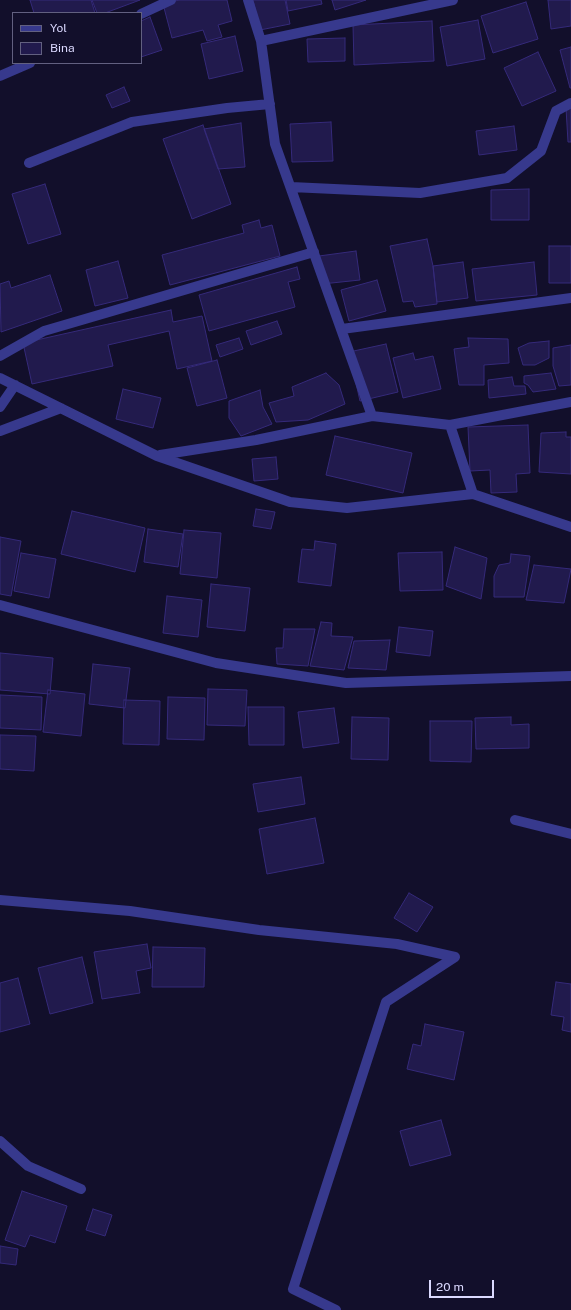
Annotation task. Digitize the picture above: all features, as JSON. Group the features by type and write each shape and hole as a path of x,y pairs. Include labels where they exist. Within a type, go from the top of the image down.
{"street":[{"path":"142,14 171,0"},
{"path":"248,0 261,41 275,144 372,416"},
{"path":"261,41 453,0"},
{"path":"0,76 28,64"},
{"path":"291,187 420,193 508,178 541,151 556,111 571,103"},
{"path":"29,163 132,122 227,108 270,104"},
{"path":"0,356 44,332 314,252"},
{"path":"342,329 571,298"},
{"path":"0,378 158,456 290,502 347,508 473,494 571,527"},
{"path":"0,407 15,385"},
{"path":"158,456 256,440 372,416 450,425 571,402"},
{"path":"0,431 61,408"},
{"path":"450,425 473,494"},
{"path":"0,605 216,663 346,683 571,676"},
{"path":"515,820 571,834"},
{"path":"0,900 130,910 259,930 397,944 455,956 386,1002 293,1289 336,1310"},
{"path":"0,1141 28,1166 81,1188"}],"building":[{"path":"30,0 91,0 95,12 34,12"},
{"path":"92,0 140,0 108,12 97,12"},
{"path":"179,0 227,0 232,21 218,25 222,37 207,41 203,30 172,38 163,4"},
{"path":"253,0 285,0 290,24 260,30"},
{"path":"286,0 321,0 322,4 288,11"},
{"path":"332,0 366,0 335,10"},
{"path":"548,0 571,0 571,26 551,29"},
{"path":"526,2 538,39 493,53 481,16"},
{"path":"150,17 162,50 142,57 142,21"},
{"path":"478,20 485,59 447,66 440,27"},
{"path":"432,21 434,61 354,65 353,25"},
{"path":"235,36 243,71 209,79 201,44"},
{"path":"345,38 345,61 308,62 307,39"},
{"path":"571,47 571,88 570,88 560,50"},
{"path":"538,52 556,91 522,106 504,68"},
{"path":"124,87 130,101 112,108 106,95"},
{"path":"566,108 571,108 571,142 568,142"},
{"path":"331,122 333,161 292,162 290,124"},
{"path":"241,123 245,167 218,169 204,129"},
{"path":"203,125 231,204 192,219 163,139"},
{"path":"514,126 517,150 479,155 476,131"},
{"path":"45,184 61,234 28,244 12,194"},
{"path":"529,189 529,220 491,220 491,190"},
{"path":"259,220 261,228 272,225 280,256 170,285 162,255 244,233 242,225"},
{"path":"427,239 433,266 437,304 415,307 413,301 403,302 390,246"},
{"path":"549,246 571,246 571,283 549,283"},
{"path":"356,251 360,280 322,284 319,256"},
{"path":"118,261 128,298 95,306 86,270"},
{"path":"463,262 468,298 437,302 433,266"},
{"path":"534,262 537,295 476,301 472,269"},
{"path":"297,267 300,279 288,282 295,307 209,331 199,295"},
{"path":"50,275 62,311 1,332 0,284 9,281 11,288"},
{"path":"377,280 386,311 349,321 341,290"},
{"path":"171,310 173,322 202,316 212,361 177,369 169,331 108,345 113,366 32,384 23,343"},
{"path":"277,321 282,334 251,345 246,331"},
{"path":"239,338 243,349 220,357 216,345"},
{"path":"468,338 508,339 509,363 484,365 484,385 459,385 454,349 469,347"},
{"path":"549,341 549,358 535,365 523,365 518,348 529,343"},
{"path":"386,344 398,392 360,401 349,352"},
{"path":"571,345 571,385 559,386 553,366 553,348"},
{"path":"413,353 415,360 433,356 441,389 403,398 393,358"},
{"path":"217,360 227,398 197,406 187,368"},
{"path":"326,373 339,385 345,404 308,420 276,422 269,403 294,396 292,387"},
{"path":"551,373 556,389 533,392 528,385 524,383 524,376"},
{"path":"512,377 514,386 525,386 526,394 489,398 488,380"},
{"path":"123,389 161,398 153,428 116,419"},
{"path":"260,390 263,407 272,424 241,436 229,418 229,401"},
{"path":"528,425 530,473 516,474 517,492 491,493 490,470 470,471 468,427"},
{"path":"566,432 566,437 571,437 571,474 539,472 541,433"},
{"path":"335,436 412,453 403,493 326,475"},
{"path":"276,457 278,479 254,481 252,459"},
{"path":"256,509 275,512 271,529 253,526"},
{"path":"72,511 145,528 135,572 61,554"},
{"path":"148,529 183,534 178,567 144,562"},
{"path":"184,530 221,533 217,578 180,574"},
{"path":"0,537 21,541 11,596 0,594"},
{"path":"315,541 336,544 331,586 298,582 302,549 314,550"},
{"path":"455,547 487,558 481,599 446,586"},
{"path":"442,552 443,590 400,591 398,553"},
{"path":"21,553 56,559 49,598 14,591"},
{"path":"511,554 530,556 524,597 494,597 494,576 499,565 510,563"},
{"path":"534,565 571,569 564,603 526,600"},
{"path":"211,584 250,588 245,631 207,627"},
{"path":"167,596 202,600 198,637 163,633"},
{"path":"321,622 332,623 331,636 353,637 344,670 310,666"},
{"path":"399,627 433,631 430,656 396,652"},
{"path":"284,629 315,629 308,666 277,664 276,648 283,648"},
{"path":"390,640 386,670 348,668 354,641"},
{"path":"0,653 53,658 50,694 0,690"},
{"path":"93,664 130,668 125,708 89,704"},
{"path":"208,689 247,690 245,726 207,725"},
{"path":"48,690 85,694 81,736 43,732"},
{"path":"0,695 42,697 41,730 0,728"},
{"path":"168,697 205,698 204,740 167,739"},
{"path":"124,700 160,701 159,745 123,744"},
{"path":"248,707 284,707 284,745 249,745"},
{"path":"334,708 339,743 303,748 298,712"},
{"path":"352,717 389,718 388,760 351,759"},
{"path":"511,717 511,725 529,724 529,748 476,749 475,718"},
{"path":"430,721 472,721 471,762 430,761"},
{"path":"0,735 36,736 34,771 0,769"},
{"path":"301,777 305,804 258,812 253,784"},
{"path":"315,818 324,863 267,874 259,829"},
{"path":"409,893 433,907 417,932 394,918"},
{"path":"147,944 151,968 136,971 140,993 102,999 94,952"},
{"path":"153,947 205,948 204,987 152,987"},
{"path":"82,957 93,1003 50,1014 38,968"},
{"path":"18,978 30,1024 0,1032 0,983"},
{"path":"556,982 571,984 571,1032 562,1030 564,1017 551,1015"},
{"path":"425,1024 464,1032 454,1080 407,1069 413,1044 421,1046"},
{"path":"441,1120 451,1155 410,1166 400,1131"},
{"path":"22,1191 67,1206 55,1243 30,1235 25,1247 5,1240"},
{"path":"93,1209 112,1215 105,1236 86,1230"},
{"path":"0,1246 18,1249 16,1265 0,1263"}]}
